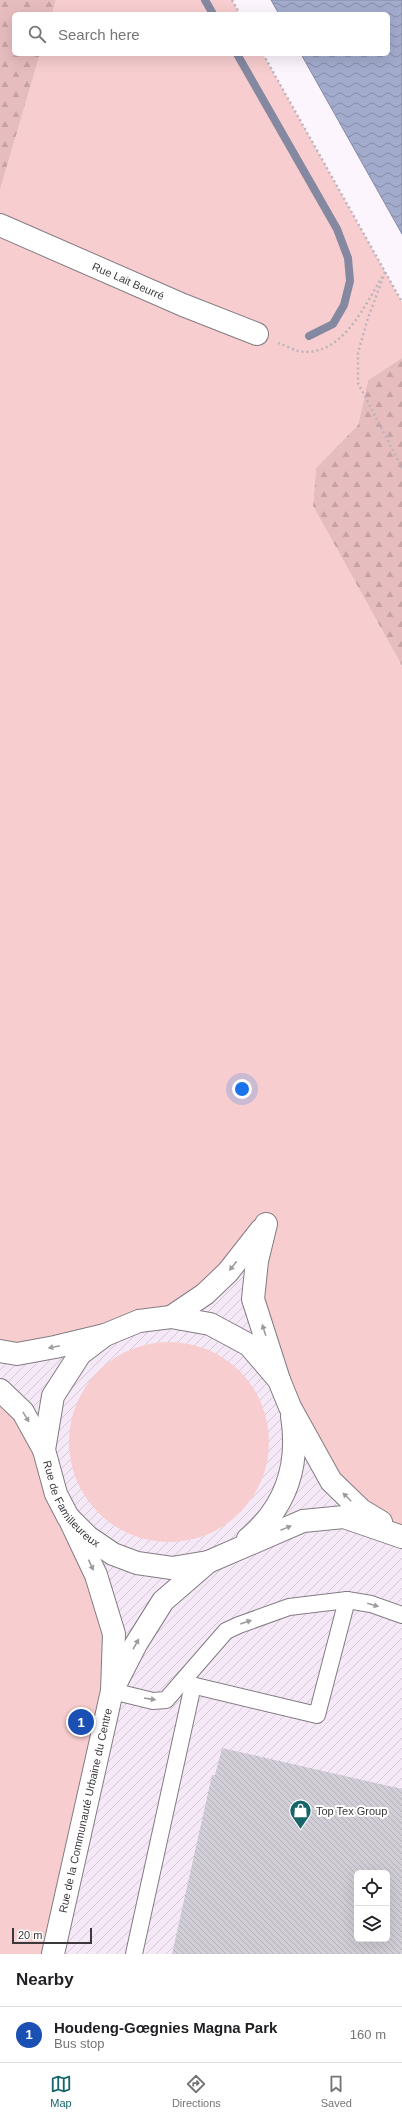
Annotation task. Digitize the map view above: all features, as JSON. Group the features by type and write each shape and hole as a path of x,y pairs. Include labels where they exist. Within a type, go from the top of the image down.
{"street":[{"name":"Rue Lait Beurré","path":"0,225 183,305 257,334"},
{"path":"171,1317 205,1294 228,1272 266,1224 257,1261 253,1299 279,1380"},
{"name":"Rue de Familleureux","path":"0,1351 17,1354 55,1348 105,1335 139,1320 171,1317 210,1324 249,1345 279,1380 290,1407 331,1481 361,1510 402,1536"},
{"name":"Rue de Familleureux","path":"105,1335 80,1354 53,1396 44,1450 56,1494 68,1517 88,1537 106,1550 137,1563 172,1568 208,1562 237,1548 303,1521 344,1518 402,1536"},
{"path":"0,1390 23,1412 44,1450"},
{"name":"Rue de Familleureux","path":"237,1548 264,1525 283,1496 293,1459 295,1437 290,1407"},
{"name":"Rue de la Communauté Urbaine du Centre","path":"53,1954 112,1691 114,1634 96,1575 68,1517"},
{"name":"Rue de la Communauté Urbaine du Centre","path":"112,1691 136,1644 163,1601 208,1562"}],"lane":[{"path":"112,1691 153,1701 166,1700 186,1684 226,1631 289,1607 347,1600 371,1604 402,1615"},
{"path":"186,1684 317,1715 347,1600"},
{"path":"134,1954 186,1684"}],"path":[{"path":"232,0 239,12"},
{"path":"264,56 402,302"},
{"path":"257,334 298,351 321,350 341,337 359,314 385,272"},
{"path":"385,272 367,321 358,353 358,382 402,468"}],"shaded area":[{"path":"56,0 232,0 239,12 53,12"},
{"path":"39,56 264,56 402,302 402,358 368,380 358,425 316,468 313,506 402,666 402,1535 331,1481 253,1299 266,1226 171,1317 0,1351 0,190"},
{"path":"313,506 402,672 402,1954 0,1954 0,1131"},
{"path":"159,1342 179,1342 198,1346 216,1354 240,1371 252,1386 265,1413 269,1432 269,1452 265,1471 252,1498 240,1513 225,1525 198,1538 179,1542 159,1542 140,1538 122,1530 98,1513 86,1498 73,1471 69,1452 69,1432 73,1413 81,1395 98,1371 113,1359 140,1346"},
{"path":"0,1390 23,1412 114,1634 53,1954 0,1954"}],"green space":[{"path":"0,0 56,0 53,12 12,12 12,56 39,56 0,190"},
{"path":"402,358 402,666 313,506 316,468 358,425 368,380"}],"water":[{"path":"271,0 402,0 402,234 302,56 390,56 390,12 278,12"}],"building":[{"name":"Top Tex Group","path":"222,1748 402,1789 402,1954 172,1954 212,1775 215,1775"}],"waterway":[{"path":"205,0 212,12"},
{"path":"238,56 337,229 348,258 350,281 344,305 333,324 309,336"}],"place":[{"name":"Houdeng-Gœgnies Magna Park","path":"81,1722"},
{"name":"Top Tex Group","path":"301,1830"}]}
